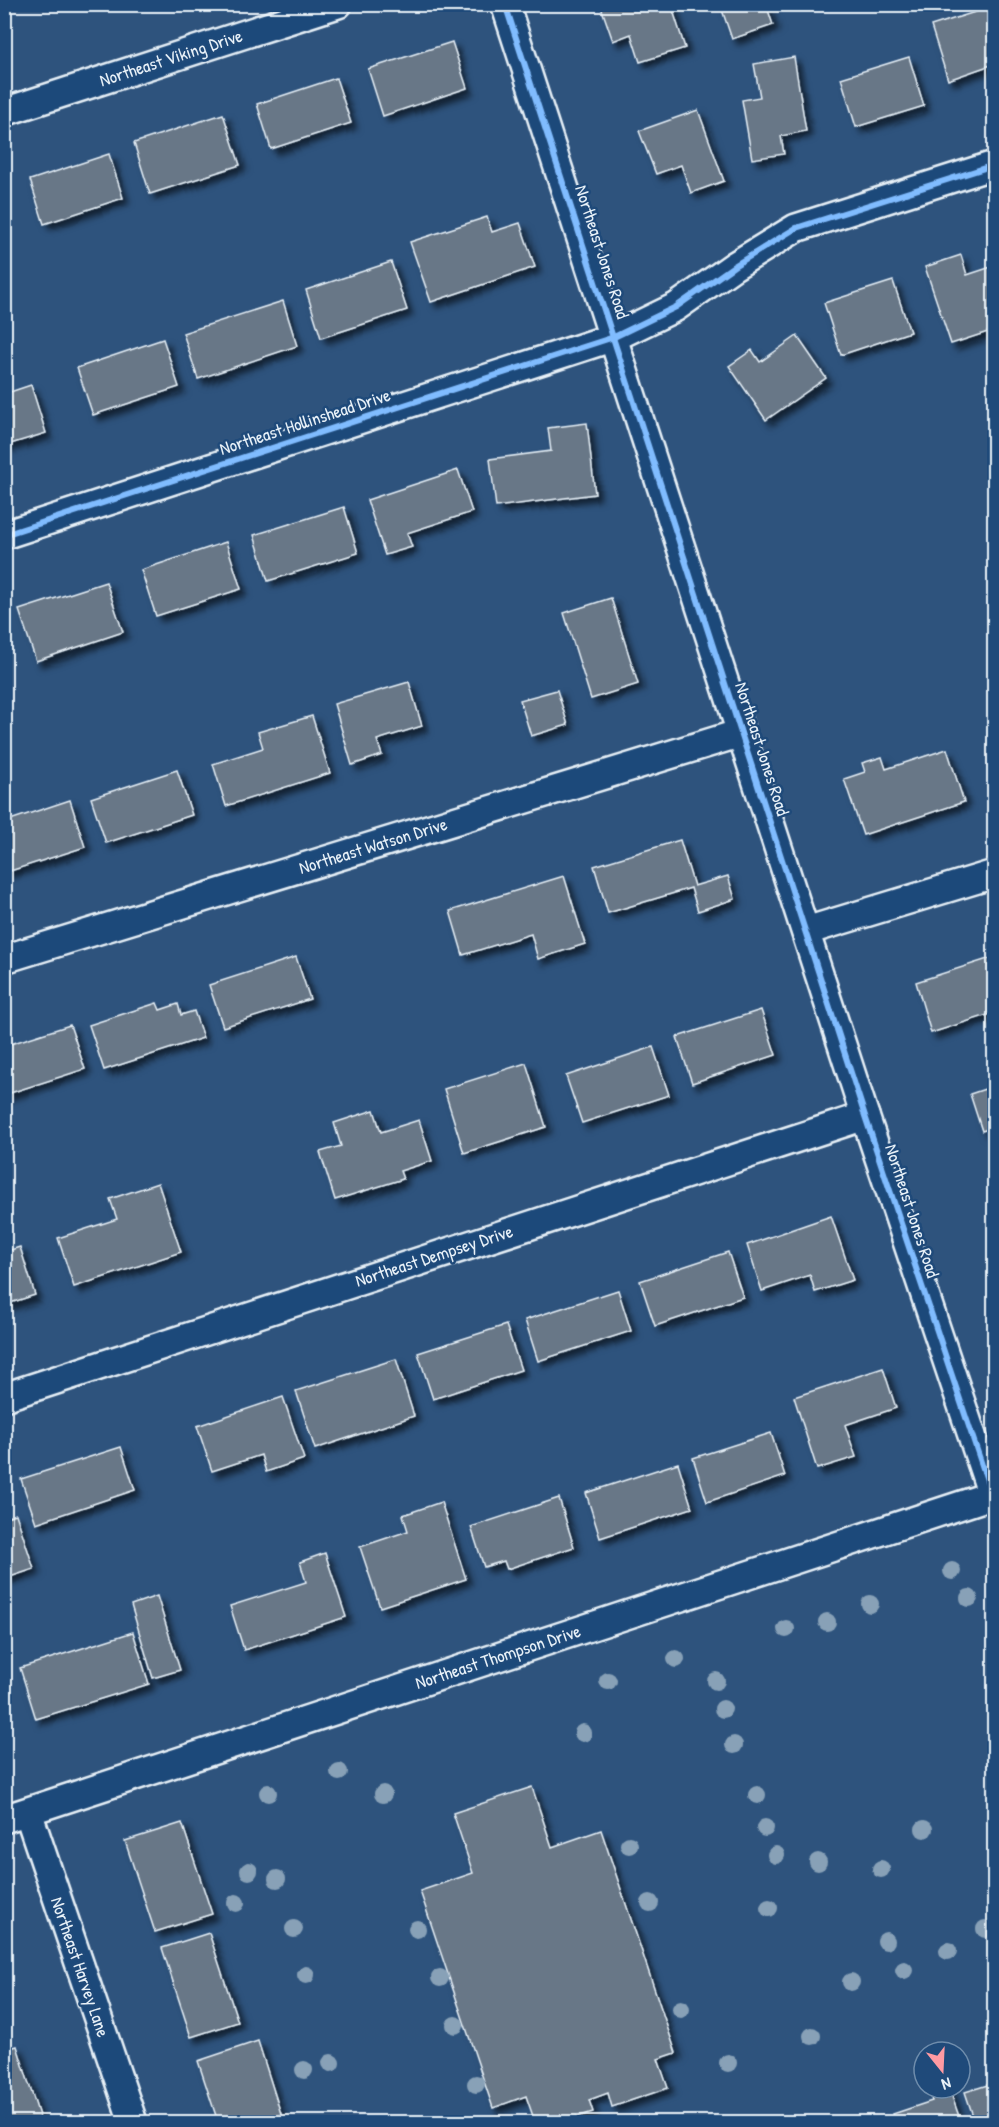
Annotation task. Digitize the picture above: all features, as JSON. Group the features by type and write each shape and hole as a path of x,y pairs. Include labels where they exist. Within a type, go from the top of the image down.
{"street":[{"name":"Northeast Viking Drive","path":"4,112 338,4"},
{"name":"Northeast Jones Road","path":"505,4 865,1116 993,1498"},
{"name":"Northeast Hollinshead Drive","path":"4,535 614,337 676,307 734,266 796,228 994,165"},
{"name":"Northeast Watson Drive","path":"4,959 741,733"},
{"path":"806,931 994,874"},
{"name":"Northeast Dempsey Drive","path":"4,1397 865,1116"},
{"name":"Northeast Thompson Drive","path":"16,1816 993,1498"},
{"name":"Northeast Harvey Lane","path":"16,1816 133,2122"}],"building":[{"path":"600,4 671,4 685,48 640,62 631,34 613,41"},
{"path":"720,4 766,4 773,25 732,39"},
{"path":"994,6 994,64 948,80 931,26"},
{"path":"452,42 467,88 383,116 368,69"},
{"path":"794,57 806,131 781,136 784,154 752,159 742,100 760,97 754,64"},
{"path":"909,57 924,106 856,127 841,78"},
{"path":"336,78 351,123 271,149 257,104"},
{"path":"698,110 724,181 691,193 681,165 656,174 639,131"},
{"path":"223,114 240,165 150,194 134,143"},
{"path":"109,154 123,198 44,224 30,180"},
{"path":"487,217 492,232 520,223 535,267 431,302 410,242"},
{"path":"961,255 967,275 994,266 994,330 951,344 925,267"},
{"path":"391,262 407,310 321,338 306,290"},
{"path":"893,281 910,332 841,355 824,303"},
{"path":"283,301 297,346 198,379 183,333"},
{"path":"797,336 826,378 766,420 729,366 752,350 760,362"},
{"path":"163,339 179,387 93,415 77,368"},
{"path":"31,385 46,433 4,446 4,394"},
{"path":"587,423 595,494 496,507 490,459 551,451 548,428"},
{"path":"458,470 472,512 407,533 412,547 385,555 367,500"},
{"path":"344,507 358,553 268,581 254,535"},
{"path":"226,542 241,589 156,616 141,570"},
{"path":"106,582 123,632 36,661 19,610"},
{"path":"611,598 638,684 591,699 564,613"},
{"path":"409,682 422,726 377,740 382,755 352,765 334,704"},
{"path":"557,690 568,725 531,736 520,700"},
{"path":"312,716 330,773 226,806 213,764 263,748 258,732"},
{"path":"947,749 964,802 863,835 844,779 865,772 862,763 882,757 886,769"},
{"path":"177,770 192,815 106,843 91,798"},
{"path":"70,800 85,847 4,873 4,822"},
{"path":"680,840 694,886 728,876 735,899 698,911 691,888 608,913 594,866"},
{"path":"564,876 585,944 538,959 531,934 463,955 450,911"},
{"path":"296,957 310,999 223,1027 209,985"},
{"path":"994,957 994,1013 931,1033 916,982"},
{"path":"157,1003 160,1010 178,1004 181,1015 194,1011 203,1038 104,1070 89,1025"},
{"path":"761,1010 776,1055 692,1083 677,1037"},
{"path":"70,1025 85,1069 4,1095 4,1046"},
{"path":"653,1047 669,1095 582,1123 566,1076"},
{"path":"526,1063 546,1127 464,1153 444,1089"},
{"path":"994,1086 994,1127 982,1131 970,1094"},
{"path":"374,1110 381,1132 419,1120 432,1161 400,1171 403,1179 335,1200 320,1152 341,1146 334,1123"},
{"path":"158,1183 181,1252 74,1287 58,1238 117,1219 110,1199"},
{"path":"831,1216 853,1280 815,1292 810,1275 762,1291 747,1245"},
{"path":"20,1247 35,1295 4,1305 4,1252"},
{"path":"728,1252 743,1297 655,1326 640,1281"},
{"path":"618,1290 631,1331 538,1361 525,1320"},
{"path":"506,1325 521,1370 433,1399 418,1353"},
{"path":"396,1359 414,1416 315,1449 296,1391"},
{"path":"883,1368 896,1408 845,1425 856,1457 817,1469 794,1397"},
{"path":"283,1397 304,1459 266,1472 261,1455 212,1471 197,1426"},
{"path":"771,1433 785,1476 707,1502 693,1458"},
{"path":"121,1447 135,1490 36,1523 21,1479"},
{"path":"678,1463 692,1508 600,1538 586,1493"},
{"path":"559,1498 574,1547 507,1569 504,1561 484,1567 471,1527"},
{"path":"441,1502 466,1579 380,1607 360,1547 408,1531 403,1515"},
{"path":"16,1514 34,1569 4,1579 4,1518"},
{"path":"325,1553 346,1617 244,1650 230,1606 306,1582 300,1562"},
{"path":"157,1596 180,1670 153,1678 131,1605"},
{"path":"133,1632 149,1684 36,1719 20,1668"},
{"path":"532,1787 552,1847 601,1830 676,2053 658,2059 668,2088 612,2107 608,2093 589,2100 593,2112 561,2122 535,2122 526,2096 493,2108 420,1891 473,1873 453,1813"},
{"path":"182,1823 212,1914 155,1932 125,1841"},
{"path":"209,1933 238,2022 191,2037 162,1948"},
{"path":"258,2041 282,2117 265,2122 218,2122 198,2061"},
{"path":"17,2046 41,2122 4,2122 4,2050"},
{"path":"994,2083 994,2122 975,2122 968,2100 972,2100 972,2090"},
{"path":"953,2100 961,2122 896,2122 893,2114 932,2101"}],"cycle path":[{"path":"505,4 865,1116 994,1501"},
{"path":"4,535 614,337 676,307 734,266 796,228 994,165"}]}
